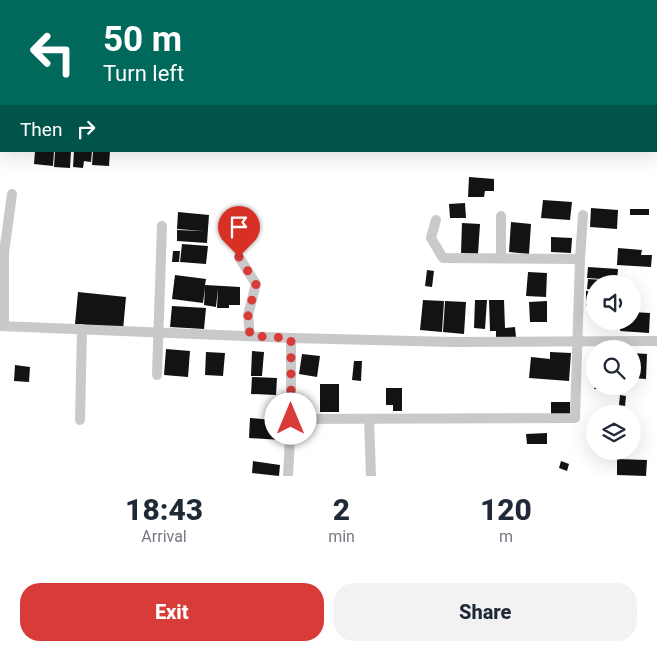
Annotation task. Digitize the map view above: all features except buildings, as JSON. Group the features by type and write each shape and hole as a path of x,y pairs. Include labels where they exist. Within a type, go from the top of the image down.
{"street":[{"path":"12,194 2,253 2,326 291,338 454,342 657,341"},
{"path":"291,419 575,418 583,214"},
{"path":"501,216 501,258"},
{"path":"436,220 431,238 443,258 580,259"},
{"path":"157,375 162,226"},
{"path":"239,257 256,284 248,315 250,336"},
{"path":"80,420 82,329"},
{"path":"288,476 291,419 291,338"},
{"path":"369,419 371,476"}],"route":[{"path":"239,257 256,284 248,315 250,336 291,338 291,419"}]}
